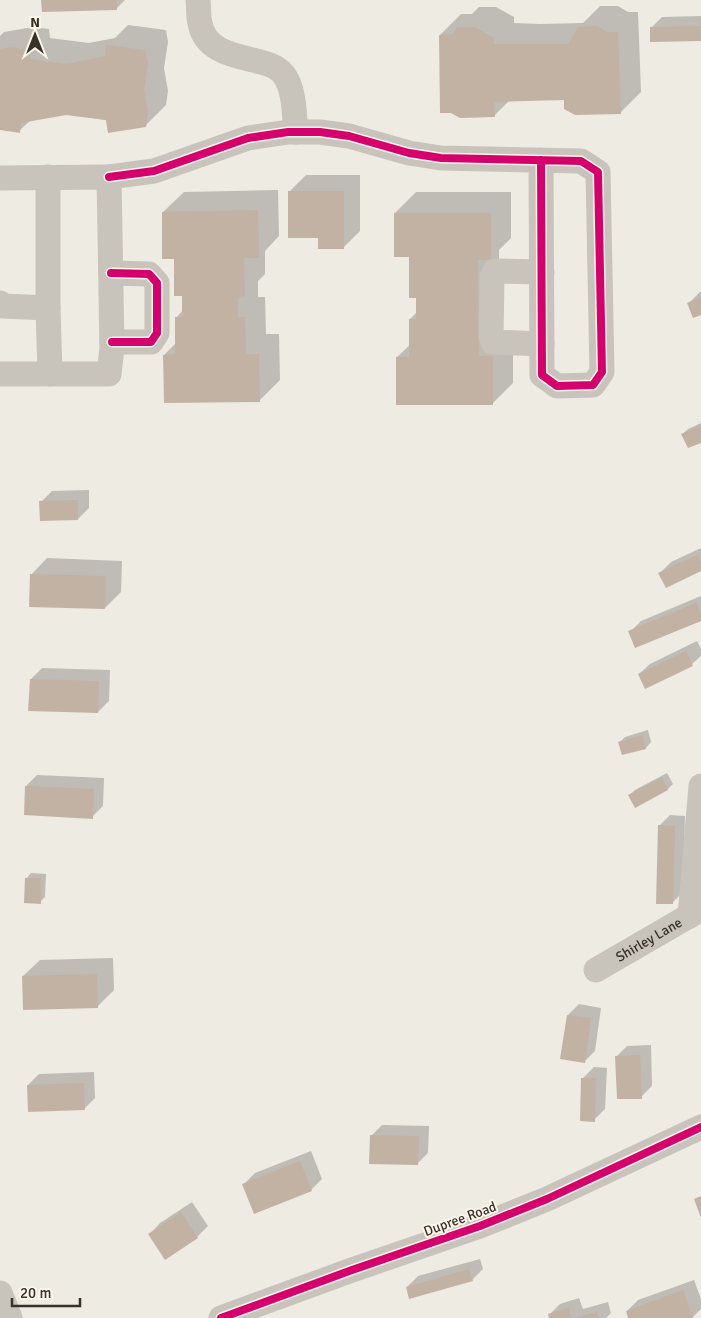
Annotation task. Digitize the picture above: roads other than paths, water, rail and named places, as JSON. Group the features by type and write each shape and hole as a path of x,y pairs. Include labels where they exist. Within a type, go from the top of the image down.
{"street":[{"path":"198,0 200,24 205,36 212,45 224,53 270,64 284,75 291,91 296,132"},
{"path":"0,178 110,177 154,171 248,138 296,132 320,132 349,136 409,153 441,158 541,160 580,161 598,172 602,372 593,385 557,386 542,375 541,160"},
{"path":"48,177 50,374"},
{"path":"0,374 110,374 112,342 110,177"},
{"path":"542,272 495,271 492,277 491,336 493,342 542,344"},
{"path":"111,273 149,274 157,282 157,333 151,342 112,342"},
{"path":"0,303 3,306 48,308"},
{"path":"696,913 701,786"},
{"name":"Shirley Lane","path":"596,970 696,913"},
{"name":"Dupree Road","path":"221,1318 480,1226 547,1199 701,1128"},
{"path":"0,1294 10,1318"}]}
